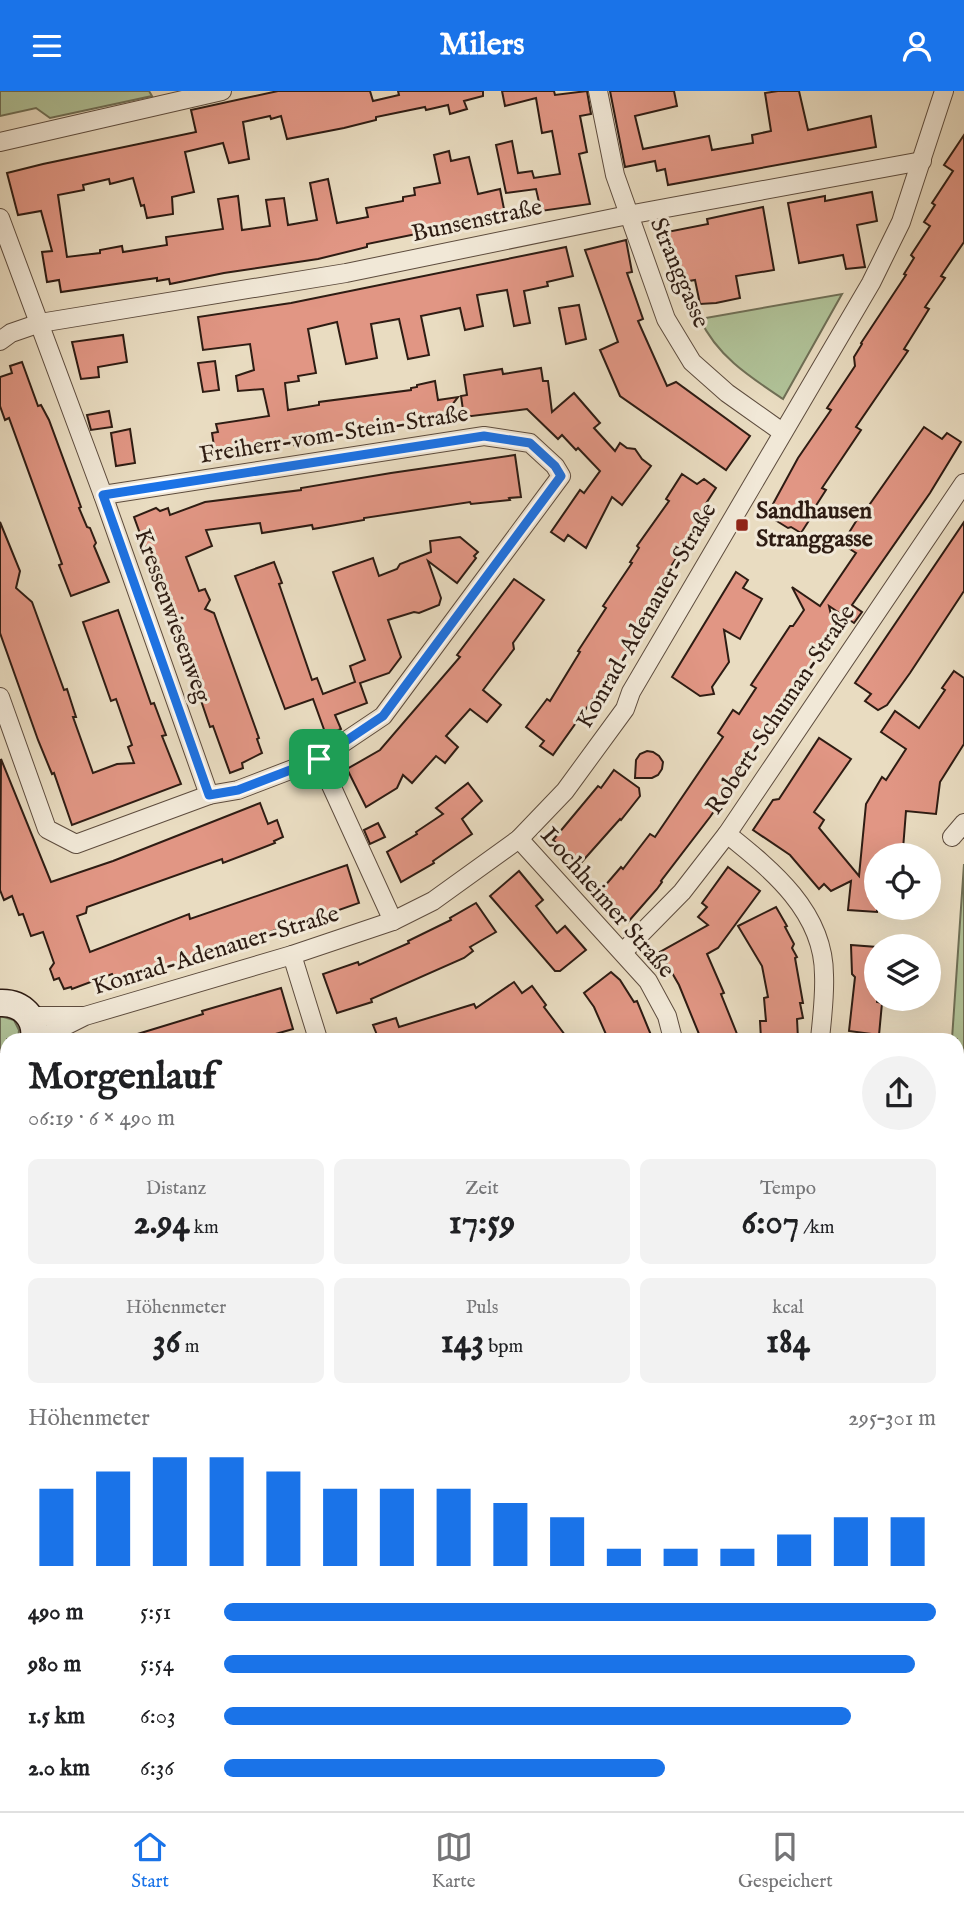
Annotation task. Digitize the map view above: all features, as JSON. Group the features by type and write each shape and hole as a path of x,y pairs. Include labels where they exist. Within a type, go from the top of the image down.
{"street":[{"path":"0,142 222,91"},
{"name":"Stranggasse","path":"598,91 615,175 666,319 692,362 727,393 782,432"},
{"name":"Konrad-Adenauer-Straße","path":"34,1032 292,955 393,921 433,901 519,838 565,791 625,709 631,692 871,283 901,222 944,91"},
{"name":"Bunsenstraße","path":"0,341 11,333 40,323 346,273 628,215 922,161"},
{"name":"Kressenwiesenweg","path":"0,218 103,495 209,795"},
{"name":"Freiherr-vom-Stein-Straße","path":"0,697 47,829 76,844 209,795 238,790 319,759 383,716 561,476 555,466 530,443 484,436 103,495"},
{"name":"Robert-Schuman-Straße","path":"623,952 682,892 727,834 964,483"},
{"path":"319,759 393,921"},
{"path":"727,834 772,870 805,911 814,932 825,973 820,1033"},
{"name":"Lochheimer Straße","path":"519,838 648,981 667,1016 671,1033"},
{"path":"292,955 316,1033"},
{"path":"1,1001 15,1005 34,1032"},
{"name":"Konrad-Adenauer-Straße","path":"34,1032 85,1016"}],"green space":[{"path":"0,91 149,91 152,96 50,118 36,108 0,116"},
{"path":"842,294 783,399 725,355 700,319"},
{"path":"964,864 964,1033 952,1033"},
{"path":"0,1016 14,1020 19,1030 19,1033 0,1033"}],"building":[{"path":"278,91 370,91 373,101 399,95 398,91 483,91 483,96 464,101 467,109 450,114 448,105 426,110 425,107 376,117 376,120 344,128 287,139 281,116 243,122 249,159 229,163 223,143 185,152 194,192 172,197 173,214 147,218 133,178 110,184 109,179 83,185 84,190 58,195 67,257 100,253 100,250 122,246 123,252 167,245 166,237 223,229 218,199 238,196 242,230 270,226 266,200 284,198 288,225 317,220 310,183 328,179 337,223 368,217 366,208 403,201 403,197 415,195 414,188 440,183 434,155 449,151 451,161 469,157 478,194 500,189 506,219 471,227 470,223 367,244 367,247 318,259 170,284 169,279 157,281 157,278 61,292 59,280 47,282 42,252 52,251 41,211 18,215 7,173 196,132 191,110"},
{"path":"502,91 554,91 555,95 587,91 591,114 580,116 587,152 579,154 590,204 541,211 536,189 506,193 496,145 512,141 518,173 532,171 534,178 560,174 552,131 542,133 536,98 505,106"},
{"path":"610,91 674,91 677,106 635,116 643,149 709,136 712,150 753,143 752,135 771,131 765,93 778,91 799,91 808,130 871,116 876,147 668,185 665,169 657,171 655,161 625,167"},
{"path":"964,135 964,242 941,276 945,278 925,307 929,309 904,349 908,351 856,427 861,430 822,488 826,490 808,518 810,519 801,533 788,528 767,515 798,458 831,410 827,408 855,366 854,357 861,343 906,275 904,274 914,258 911,255 930,226 924,222 935,205 932,203 953,171 944,165"},
{"path":"872,192 877,221 857,225 865,267 846,269 843,255 799,263 788,203 825,196 825,201"},
{"path":"763,207 774,270 736,276 740,298 716,303 700,304 695,280 672,284 662,233 708,224 707,219"},
{"path":"626,240 632,272 627,273 643,319 638,321 667,386 676,382 750,436 726,470 620,396 600,350 618,342 585,250"},
{"path":"566,247 573,276 547,282 548,286 524,291 530,323 514,326 507,290 477,295 483,326 465,330 460,308 421,316 429,355 408,359 399,319 371,324 377,358 346,364 337,322 308,329 316,373 298,376 299,381 285,383 288,410 319,405 319,402 411,390 417,385 435,381 438,400 458,397 438,423 379,431 379,427 294,445 215,453 212,433 218,432 216,424 269,416 263,389 238,391 236,376 254,370 250,344 203,350 198,317 291,303"},
{"path":"579,305 586,339 566,344 559,308"},
{"path":"123,335 127,362 98,367 99,377 81,379 72,342"},
{"path":"215,361 219,390 203,392 198,363"},
{"path":"22,362 38,406 41,405 49,420 81,507 79,508 87,527 90,528 96,543 94,546 109,582 71,596 9,418 5,420 0,406 0,377 12,373 10,366"},
{"path":"541,368 543,381 548,381 552,412 574,393 600,423 594,428 615,451 620,443 635,449 651,466 622,505 612,497 586,548 568,535 564,541 551,532 580,490 584,493 600,471 578,448 576,450 562,435 558,439 527,409 464,417 461,396 467,395 464,375 502,369 503,374"},
{"path":"109,411 112,427 91,430 87,415"},
{"path":"924,427 942,439 947,433 961,442 930,493 852,605 862,612 854,623 829,606 835,633 822,647 809,667 812,669 710,817 657,889 628,922 597,895 621,867 623,869 650,834 655,837 723,737 718,733 733,710 739,714 756,688 751,685 790,626 793,626 804,610 792,587 820,606 856,553 842,544 863,510 865,511"},
{"path":"130,429 135,463 116,466 111,433"},
{"path":"515,455 521,497 509,498 510,500 470,502 364,518 313,529 312,525 262,533 260,523 206,530 212,546 186,557 199,591 205,589 210,600 205,609 214,613 262,753 242,763 243,768 230,773 213,726 210,727 174,621 134,517 156,508 160,511 168,508 170,515 205,502 301,490 391,473"},
{"path":"682,474 697,484 704,479 716,488 696,519 699,521 653,594 656,596 633,632 636,633 625,654 553,755 540,746 544,741 526,727 547,699 550,701 606,608 603,606 632,563 630,562 639,548 637,546 669,501 666,499"},
{"path":"0,522 20,571 16,588 32,602 64,690 67,689 76,717 73,717 93,773 117,764 134,763 128,747 132,745 116,699 111,701 83,622 118,610 151,704 154,703 166,735 162,736 181,784 72,825 0,633"},
{"path":"964,522 964,591 887,705 878,710 865,701 871,694 855,683"},
{"path":"460,537 478,552 474,556 476,558 457,583 428,561 441,598 439,605 388,620 401,657 389,673 360,683 367,703 335,715 341,729 326,735 313,699 285,709 235,576 274,562 312,680 317,678 323,694 355,682 350,666 365,660 333,572 373,558 379,576 431,552 430,541"},
{"path":"736,572 748,580 743,588 762,599 740,639 724,630 729,662 712,687 714,694 700,696 672,677"},
{"path":"514,579 544,600 513,643 514,649 483,690 501,705 487,722 470,709 446,736 458,747 445,763 436,756 412,783 403,775 397,788 366,807 347,769 380,750 460,657 457,655"},
{"path":"954,671 964,678 964,744 940,782 936,814 906,811 903,843 864,843 864,911 848,910 851,881 831,891 824,884 819,889 790,855 753,830 773,800 779,799 819,738 851,759 814,812 824,820 819,828 859,876 866,804 882,777 886,780 906,749 881,732 895,711 919,728 945,690 942,688"},
{"path":"647,751 659,756 663,762 662,769 652,778 635,778 636,760 640,754"},
{"path":"1,759 51,882 113,861 260,803 268,824 277,820 283,837 274,841 275,843 223,863 222,859 87,907 86,913 77,916 90,952 189,914 190,919 347,865 359,903 319,917 318,914 214,953 213,949 165,968 163,963 115,980 112,974 72,989 64,989 59,978 54,980 50,969 54,963 43,932 31,936 23,914 19,915 12,896 4,900 0,890"},
{"path":"614,770 639,788 640,796 580,864 553,840"},
{"path":"468,783 482,801 462,819 472,834 433,861 434,863 401,882 387,852 443,814 436,808"},
{"path":"378,823 385,837 370,844 364,830"},
{"path":"728,867 760,891 718,948 707,954 724,993 721,994 737,1033 699,1033 679,985 660,952 708,925 698,917 707,907 702,903"},
{"path":"519,871 543,900 536,906 557,933 565,926 586,950 560,971 555,971 490,896"},
{"path":"476,903 496,932 470,947 473,951 464,958 371,999 372,1002 337,1013 323,974 358,962 359,965 409,943 408,941 451,920 450,918"},
{"path":"776,907 787,926 785,927 797,957 795,958 803,1003 800,1003 803,1018 797,1019 798,1033 761,1033 760,1021 766,1021 764,998 768,997 762,966 738,926"},
{"path":"851,945 864,946 864,1011 881,1011 879,1033 849,1031 855,977 852,974"},
{"path":"611,972 620,980 634,1002 637,1001 650,1033 605,1033 594,1007 584,993"},
{"path":"514,982 522,993 532,986 564,1033 376,1033 373,1025 396,1018 399,1027 474,1004 476,1008"},
{"path":"281,988 293,1029 279,1033 141,1033 203,1014 202,1011"}],"place":[{"name":"Sandhausen Stranggasse","path":"742,525"}],"route":[{"path":"484,436 530,443 555,466 561,476 383,716 319,759 238,790 209,795 103,495 484,436"}]}
